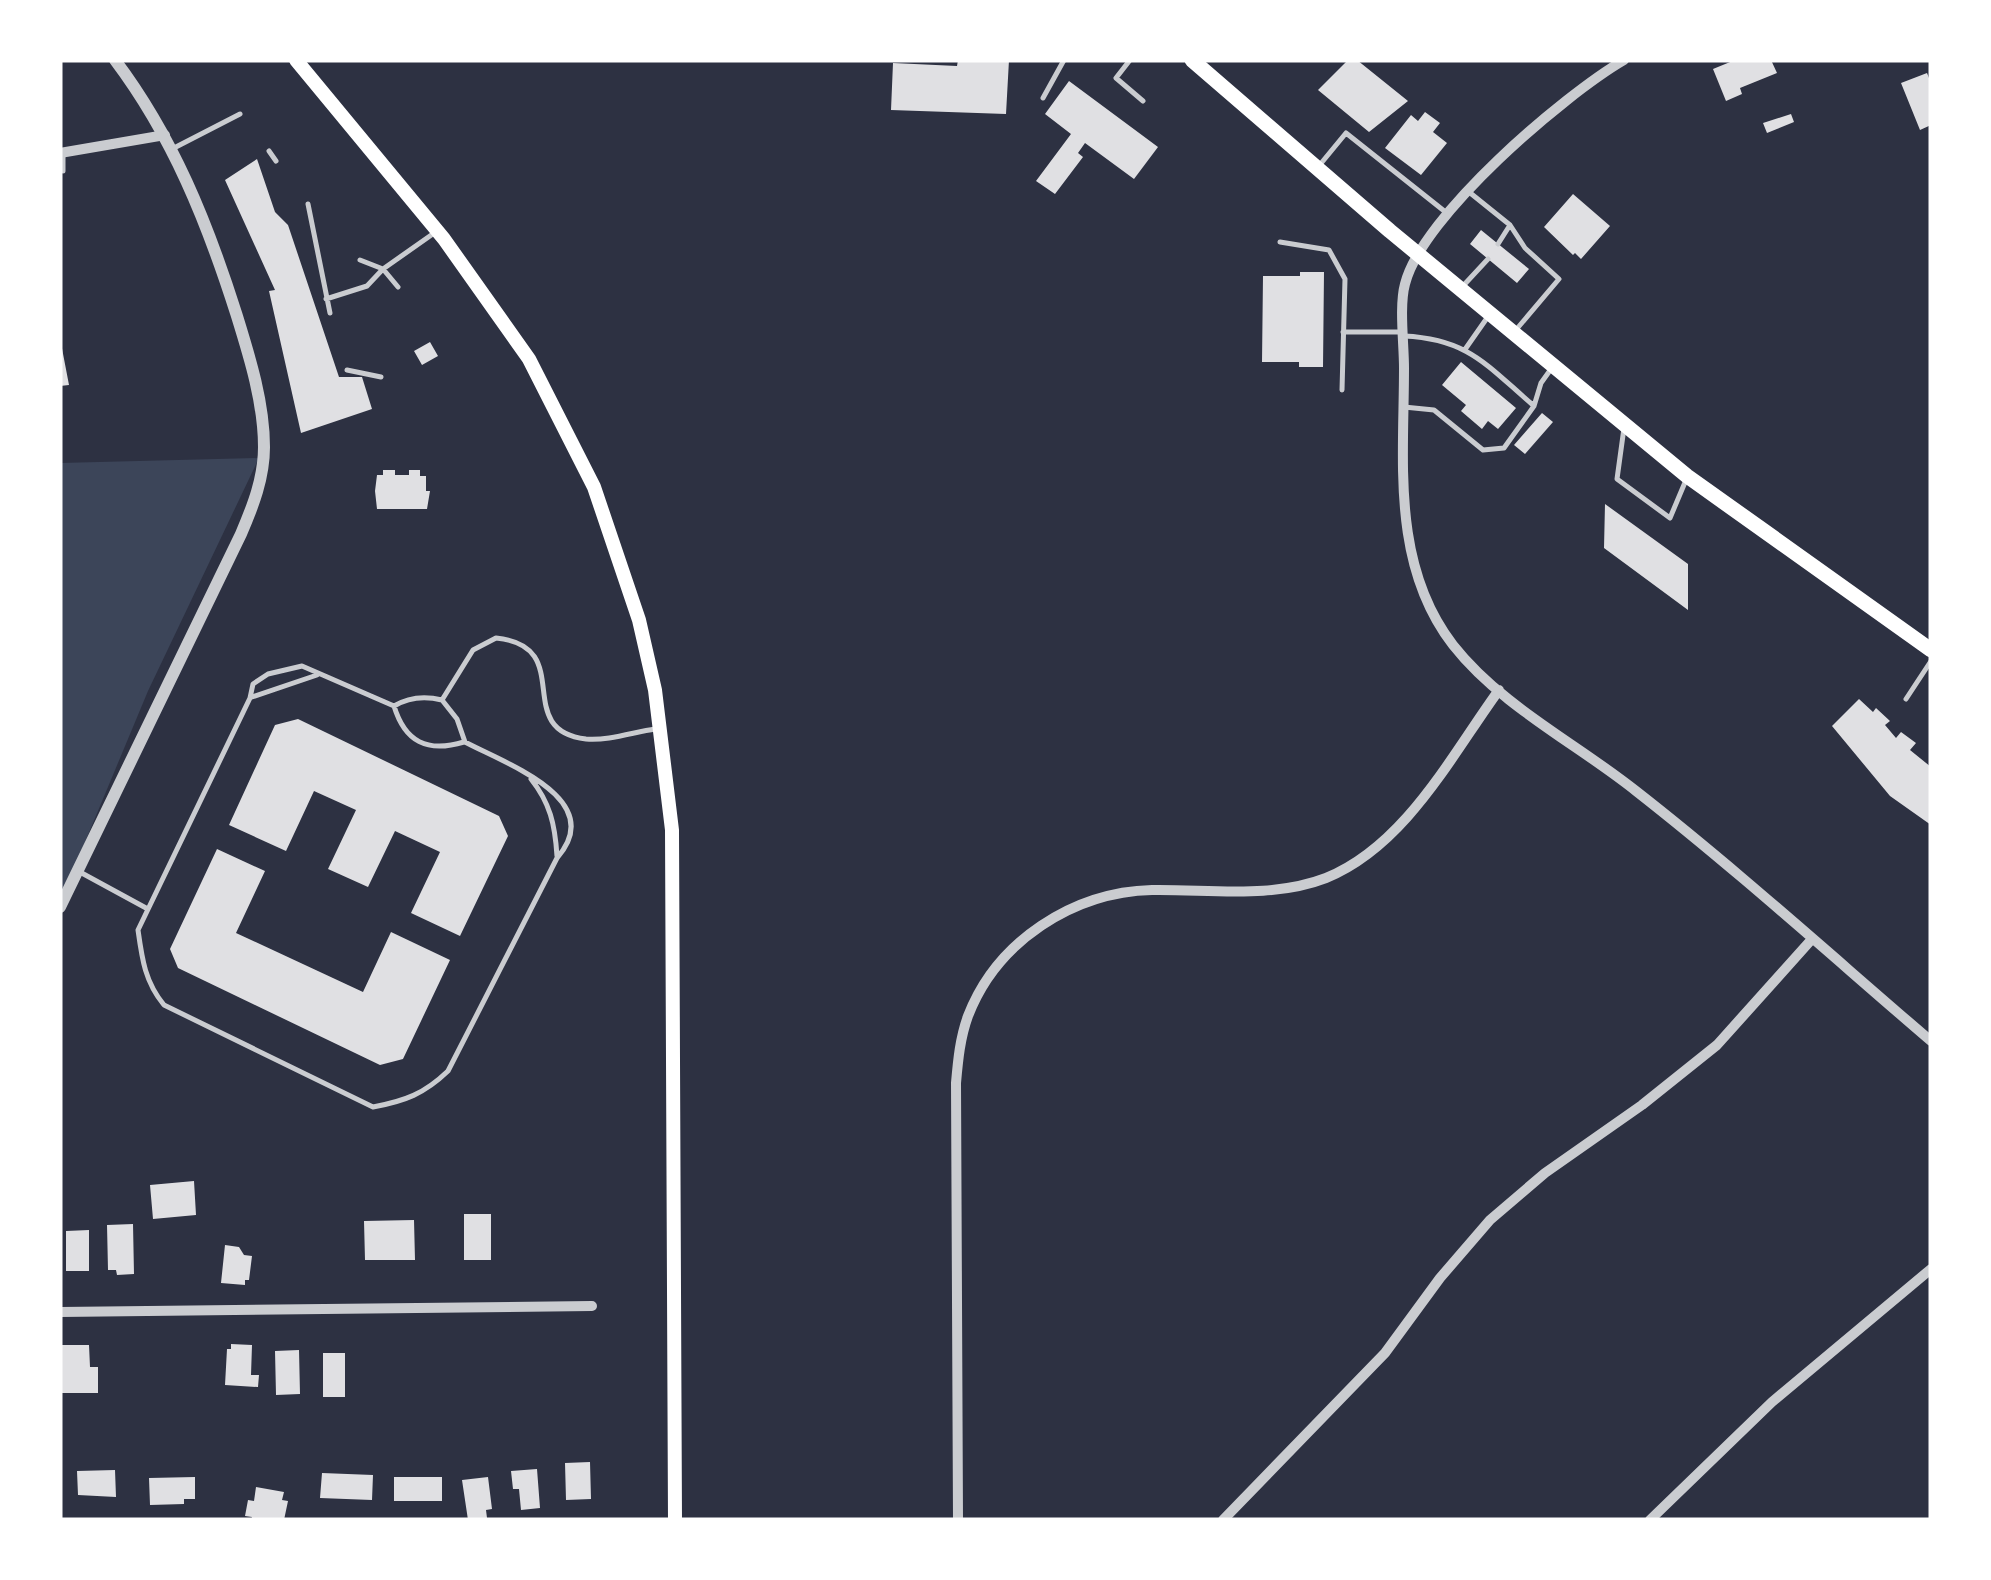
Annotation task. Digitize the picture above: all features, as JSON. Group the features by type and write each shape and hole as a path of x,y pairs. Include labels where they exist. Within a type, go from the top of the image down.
{"main road":[{"path":"1192,60 1316,169 1687,476 1931,650"},
{"path":"304,63 489,298 529,359 594,487 638,620 655,690 672,830 675,1520"}],"street":[{"path":"60,907 240,534 262,476 261,416 242,334 214,246 172,149 115,60"},
{"path":"1624,60 1546,115 1468,192 1448,214 1404,285 1406,528 1420,587 1452,644 1498,690 1636,790 1931,1041"},
{"path":"61,153 164,135"},
{"path":"958,1520 956,1083 959,1048 968,1015 984,984 1027,935 1056,915 1087,901 1148,890 1290,888 1325,878 1358,862 1406,818 1498,690"},
{"path":"1224,1520 1384,1353 1490,1220 1544,1172 1642,1106 1704,1055 1812,939"},
{"path":"1650,1520 1772,1402 1931,1269"},
{"path":"60,1312 592,1306"}],"lane":[{"path":"1044,98 1064,60"},
{"path":"1130,60 1116,78 1143,101"},
{"path":"172,149 240,114"},
{"path":"1316,169 1346,134 1448,214"},
{"path":"268,151 276,161"},
{"path":"61,153 63,172"},
{"path":"1468,192 1510,225 1525,248 1559,278 1513,333"},
{"path":"308,204 330,313"},
{"path":"1498,244 1510,225"},
{"path":"326,298 367,286 437,230"},
{"path":"1280,242 1329,250 1345,279 1342,390"},
{"path":"1460,290 1488,258"},
{"path":"360,260 383,270 398,287"},
{"path":"1466,348 1490,314"},
{"path":"1343,332 1433,337 1466,348 1534,406"},
{"path":"1404,407 1434,410 1483,450 1504,448 1534,406 1541,383 1553,366"},
{"path":"347,370 381,376"},
{"path":"1625,425 1616,479 1670,518 1687,476"},
{"path":"442,700 473,650 496,638 510,639 528,646 538,660 547,717 566,734 590,740 658,728"},
{"path":"1906,699 1931,662"},
{"path":"288,666 302,666 320,674 394,706 402,729 419,742 442,747 465,742 544,782 562,800 571,826 568,845 557,858 448,1071 428,1090 407,1101 373,1107 164,1005 152,990 143,966 138,930 250,698 253,684 288,666"},
{"path":"250,698 320,674"},
{"path":"394,706 404,700 442,700 457,719 465,742"},
{"path":"529,776 548,800 556,828 557,858"},
{"path":"78,870 146,908"}],"shaded area":[{"path":"259,458 148,691 60,902 60,463"}],"building":[{"path":"958,60 1009,60 1006,114 891,110 893,63 957,66"},
{"path":"1348,60 1357,60 1408,101 1369,132 1318,90"},
{"path":"1735,60 1771,60 1777,73 1740,88 1742,94 1726,101 1713,69"},
{"path":"1927,73 1931,83 1931,125 1920,130 1901,83"},
{"path":"1069,81 1158,147 1134,179 1085,143 1078,153 1083,157 1055,194 1036,181 1071,134 1045,114"},
{"path":"1425,112 1440,123 1433,132 1447,143 1421,175 1385,148 1411,115 1418,121"},
{"path":"1791,114 1794,122 1767,133 1763,123"},
{"path":"257,159 275,212 288,225 339,377 362,377 372,409 301,433 269,291 275,290 225,180"},
{"path":"1573,194 1610,226 1581,259 1544,227"},
{"path":"1481,230 1529,269 1517,283 1470,244"},
{"path":"1300,272 1324,272 1323,367 1299,367 1299,362 1262,362 1263,276 1300,276"},
{"path":"60,338 69,385 60,386"},
{"path":"430,342 438,356 422,365 414,351"},
{"path":"1461,362 1516,408 1498,429 1488,421 1482,429 1461,411 1466,405 1442,385"},
{"path":"1542,413 1553,422 1525,454 1514,445"},
{"path":"383,470 409,475 409,470 420,470 420,476 426,476 426,491 430,491 427,509 377,509 377,475 383,475"},
{"path":"1605,504 1688,564 1688,610 1604,548"},
{"path":"1859,699 1890,721 1885,725 1896,738 1901,732 1916,743 1910,750 1931,767 1931,825 1890,796 1832,726"},
{"path":"298,719 499,816 508,836 460,936 411,913 440,852 395,831 368,887 328,869 356,810 314,791 286,851 229,825 275,725"},
{"path":"217,849 265,871 236,933 363,992 391,932 450,960 403,1059 380,1065 178,968 170,949"},
{"path":"194,1181 196,1215 153,1219 150,1185"},
{"path":"464,1214 491,1214 491,1260 464,1260"},
{"path":"414,1220 415,1260 365,1260 364,1221"},
{"path":"133,1224 134,1274 117,1275 116,1270 108,1270 107,1225"},
{"path":"89,1230 89,1271 66,1271 66,1231"},
{"path":"225,1245 239,1247 244,1255 252,1256 245,1285 221,1283"},
{"path":"231,1344 252,1345 251,1375 259,1375 258,1387 225,1385 227,1349 231,1349"},
{"path":"60,1345 89,1345 90,1367 98,1367 98,1393 60,1393"},
{"path":"299,1350 300,1394 276,1395 275,1351"},
{"path":"323,1353 345,1353 345,1397 323,1397"},
{"path":"590,1462 591,1499 566,1500 565,1463"},
{"path":"537,1469 540,1508 521,1510 519,1489 513,1489 511,1471"},
{"path":"115,1470 116,1497 78,1495 77,1471"},
{"path":"322,1473 373,1475 372,1500 320,1498"},
{"path":"195,1477 195,1499 184,1499 184,1504 150,1505 149,1478"},
{"path":"394,1477 442,1477 442,1501 394,1501"},
{"path":"488,1477 492,1509 486,1510 487,1518 468,1520 462,1480"},
{"path":"256,1487 284,1492 282,1500 288,1501 284,1520 251,1520 252,1517 245,1516 248,1500 254,1501"}]}
